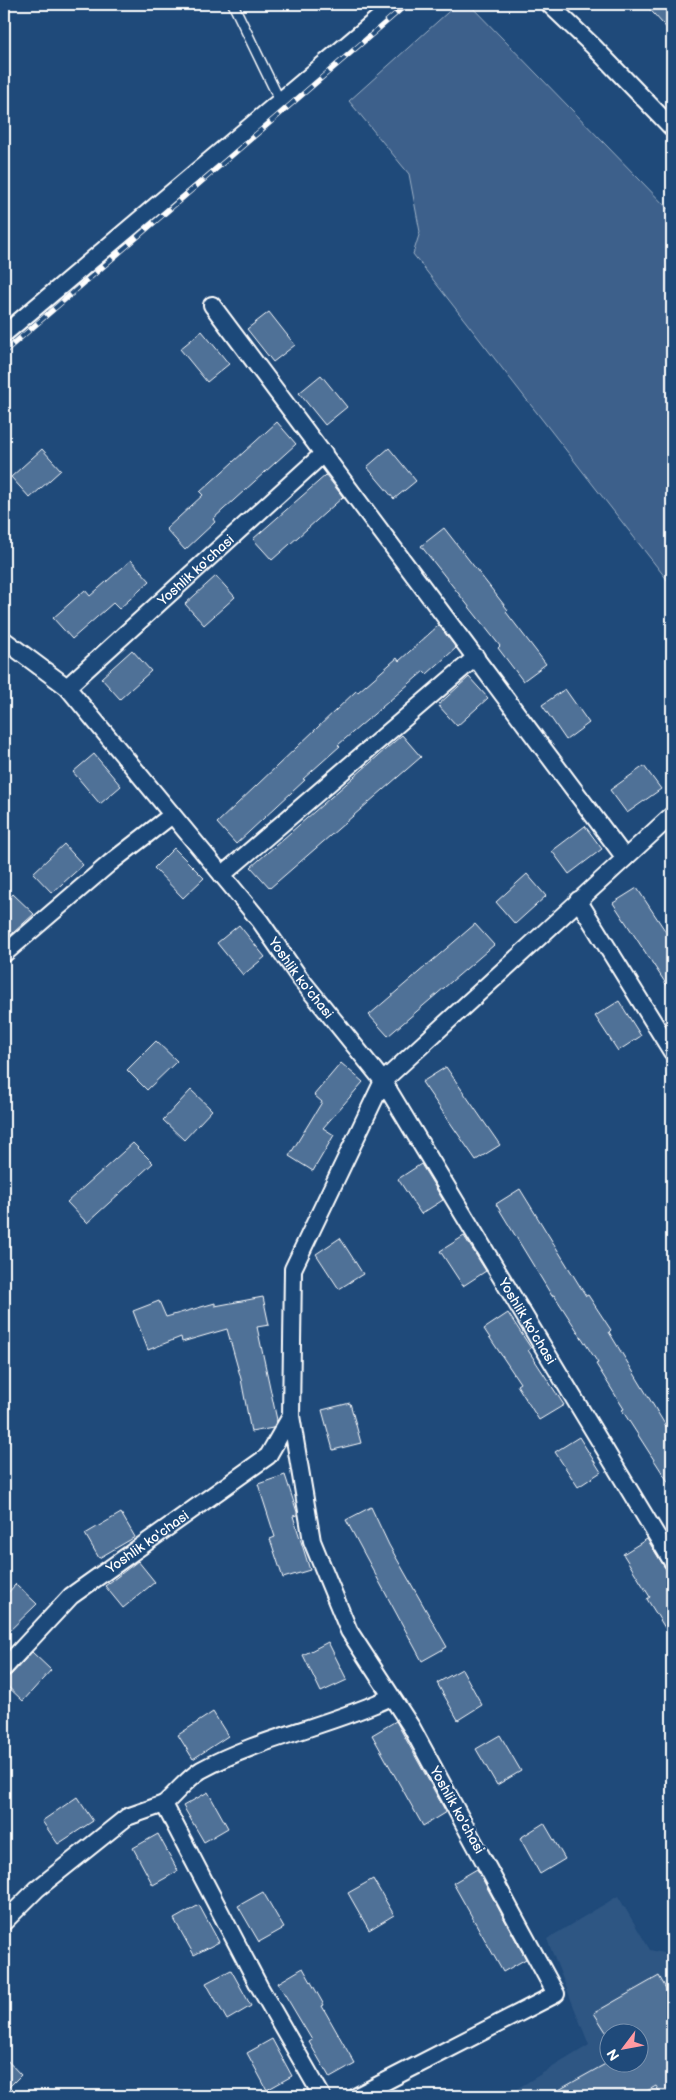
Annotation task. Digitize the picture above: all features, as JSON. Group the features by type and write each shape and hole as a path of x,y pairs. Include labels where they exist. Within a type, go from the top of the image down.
{"street":[{"path":"4,334 395,4"},
{"path":"549,4 672,128"},
{"path":"212,305 625,858"},
{"name":"Yoshlik ko'chasi","path":"67,687 324,453"},
{"name":"Yoshlik ko'chasi","path":"4,640 67,687 260,921 298,977 382,1081 672,1561"},
{"path":"222,875 476,657"},
{"path":"4,954 110,863 172,815"},
{"name":"Yoshlik ko'chasi","path":"356,2096 556,1994 412,1728 349,1631 312,1541 291,1416 293,1269 382,1081 672,815"},
{"path":"578,900 672,1052"},
{"name":"Yoshlik ko'chasi","path":"4,1668 71,1596 268,1456 291,1416"},
{"path":"4,1922 37,1890 127,1817 164,1804 200,1771 257,1746 372,1706 391,1696"},
{"path":"164,1804 259,1986 322,2096"}],"lane":[{"path":"233,4 280,101"}],"shaded area":[{"path":"457,4 469,4 672,213 672,586 413,254 420,232 409,174 349,101"},
{"path":"618,1896 650,1950 672,1955 672,2096 505,2096 589,2045 547,1939"}],"building":[{"path":"645,4 672,4 672,34"},
{"path":"269,312 295,345 273,362 247,329"},
{"path":"202,331 229,364 207,382 180,349"},
{"path":"321,375 347,407 325,425 299,393"},
{"path":"277,422 296,444 213,519 215,522 185,550 166,529 203,495 200,492"},
{"path":"389,448 416,481 394,499 367,467"},
{"path":"42,449 61,470 30,498 11,477"},
{"path":"326,475 343,497 272,560 253,539"},
{"path":"444,528 508,610 506,612 546,664 523,681 498,648 500,646 421,546"},
{"path":"131,560 150,581 119,609 113,603 72,639 53,618 85,590 90,596"},
{"path":"216,576 235,597 204,625 185,604"},
{"path":"439,625 456,648 427,674 424,671 338,745 340,746 236,844 217,823 356,691 358,692 397,658 399,661"},
{"path":"132,650 151,671 120,699 101,678"},
{"path":"469,677 488,698 457,726 438,705"},
{"path":"565,689 589,723 566,740 542,705"},
{"path":"402,735 421,757 270,888 251,867"},
{"path":"94,754 121,786 100,804 73,772"},
{"path":"644,766 661,789 627,813 610,790"},
{"path":"585,826 602,849 569,874 552,851"},
{"path":"64,844 83,865 52,893 33,873"},
{"path":"174,848 204,878 183,898 154,868"},
{"path":"527,874 546,896 515,924 496,902"},
{"path":"637,888 672,941 672,993 613,903"},
{"path":"13,894 34,914 4,941 4,904"},
{"path":"475,924 494,945 388,1036 369,1015"},
{"path":"239,925 265,957 243,975 217,943"},
{"path":"619,1001 641,1036 618,1051 595,1016"},
{"path":"156,1041 177,1061 147,1090 127,1070"},
{"path":"341,1063 363,1082 323,1128 334,1135 313,1171 289,1156 322,1102 314,1095"},
{"path":"446,1067 500,1145 476,1160 422,1082"},
{"path":"191,1090 212,1110 184,1140 163,1120"},
{"path":"133,1143 153,1163 87,1223 67,1202"},
{"path":"421,1164 443,1200 421,1214 398,1179"},
{"path":"520,1189 586,1296 588,1295 611,1330 609,1332 672,1436 672,1488 622,1410 624,1409 596,1364 598,1363 554,1295 552,1296 496,1204"},
{"path":"464,1236 486,1271 463,1286 440,1251"},
{"path":"340,1238 363,1274 339,1289 316,1254"},
{"path":"263,1297 269,1325 257,1327 277,1420 273,1428 251,1432 241,1379 227,1329 182,1342 181,1337 148,1350 133,1311 159,1301 166,1317 215,1303 215,1306"},
{"path":"508,1313 531,1348 528,1350 564,1405 539,1420 517,1385 520,1383 484,1329"},
{"path":"350,1403 361,1443 333,1450 322,1410"},
{"path":"579,1437 601,1472 578,1487 555,1452"},
{"path":"285,1475 297,1512 297,1515 293,1516 310,1570 283,1578 270,1539 275,1537 258,1484"},
{"path":"371,1507 389,1545 447,1647 422,1661 346,1520"},
{"path":"121,1513 135,1537 99,1558 85,1534"},
{"path":"647,1539 669,1574 666,1576 672,1586 672,1639 647,1599 650,1597 623,1554"},
{"path":"138,1561 155,1582 123,1608 105,1586"},
{"path":"16,1584 37,1604 4,1636 4,1597"},
{"path":"328,1642 347,1680 321,1692 303,1655"},
{"path":"32,1652 51,1670 23,1701 4,1683 4,1679 11,1675"},
{"path":"462,1669 482,1705 458,1720 437,1683"},
{"path":"213,1712 228,1736 193,1759 178,1735"},
{"path":"396,1721 446,1812 423,1826 372,1735"},
{"path":"500,1735 521,1771 497,1785 476,1749"},
{"path":"208,1792 228,1828 204,1842 183,1806"},
{"path":"77,1797 93,1821 58,1844 42,1821"},
{"path":"544,1823 565,1859 540,1874 520,1838"},
{"path":"158,1834 178,1871 153,1885 133,1848"},
{"path":"477,1869 526,1959 503,1972 453,1883"},
{"path":"373,1879 394,1915 369,1930 348,1893"},
{"path":"263,1892 284,1928 259,1942 238,1906"},
{"path":"199,1905 219,1942 194,1955 174,1919"},
{"path":"303,1968 355,2064 330,2078 309,2042 312,2040 278,1983"},
{"path":"231,1970 251,2006 227,2020 206,1983"},
{"path":"659,1976 672,1999 672,2096 662,2096 656,2086 638,2096 548,2096 598,2068 598,2072 648,2072 648,2022 600,2022 594,2013"},
{"path":"272,2039 292,2076 267,2090 247,2053"},
{"path":"4,2057 21,2075 4,2092"}],"railway":[{"path":"4,352 407,4"}]}
